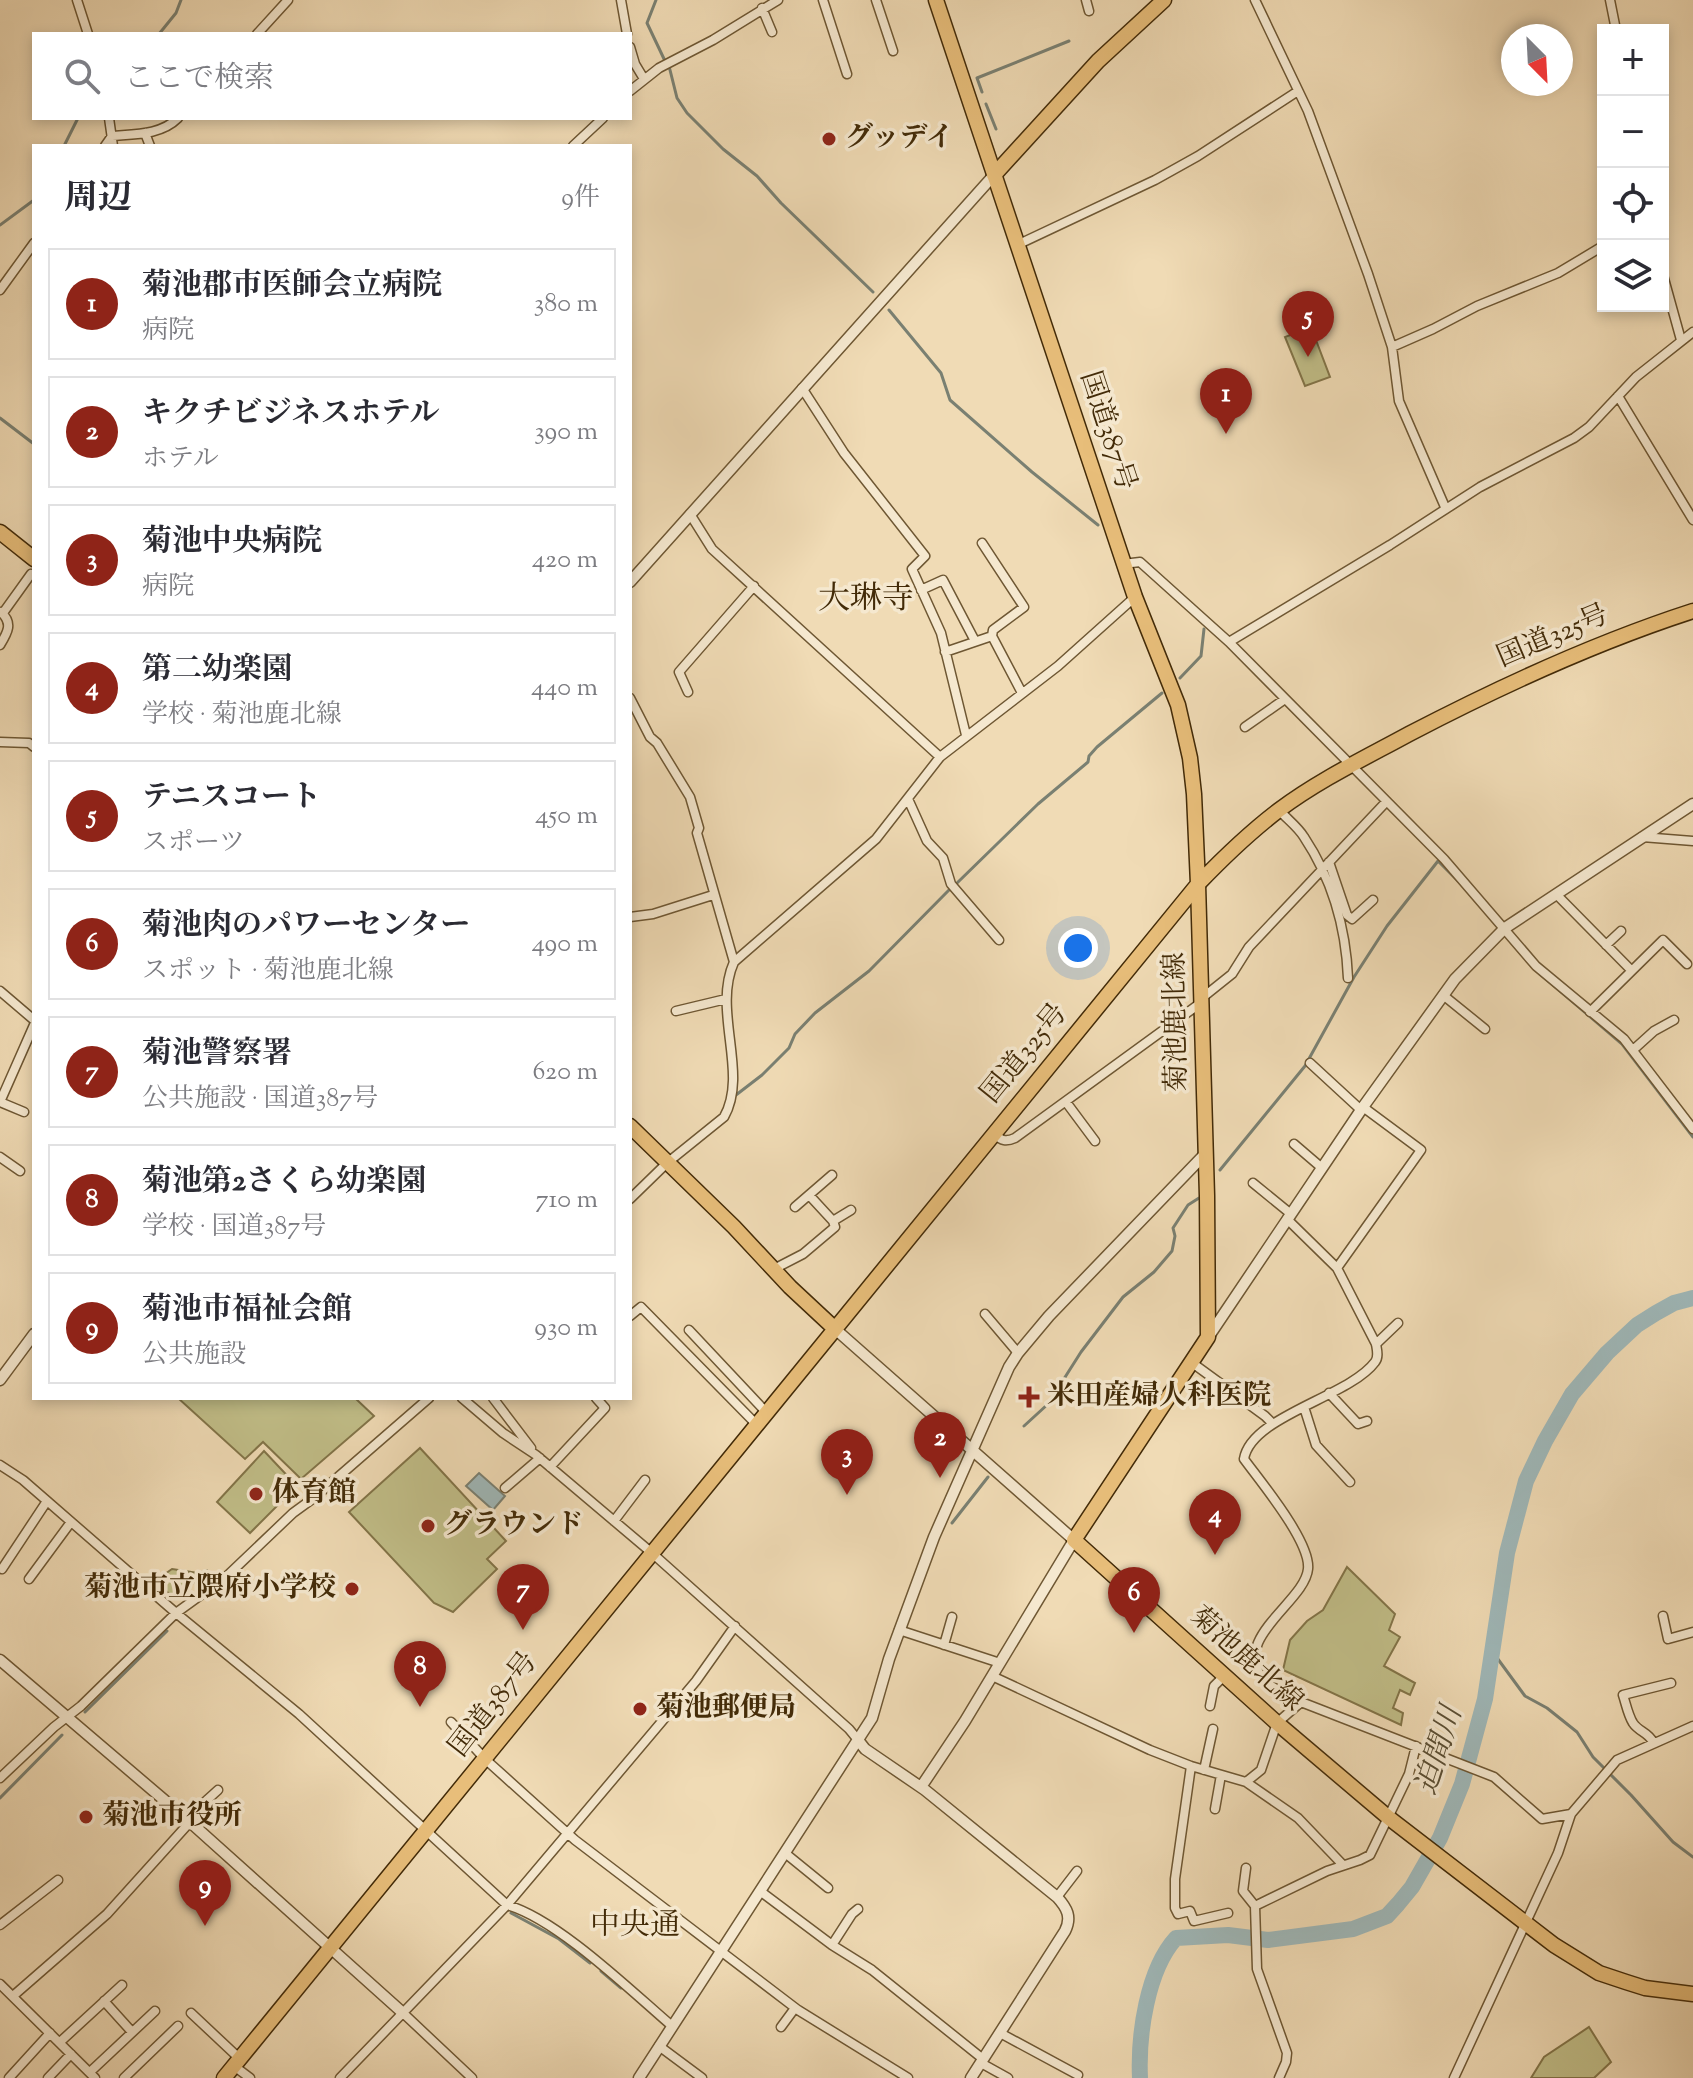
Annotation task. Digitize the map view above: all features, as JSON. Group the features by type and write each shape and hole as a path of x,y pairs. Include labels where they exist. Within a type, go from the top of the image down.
{"main road":[{"name":"国道387号","path":"936,0 1123,564 1184,725 1194,794 1198,884"},
{"path":"994,175 1098,61 1164,0"},
{"path":"0,532 32,566"},
{"name":"国道325号","path":"834,1328 1198,884 1248,835 1279,810 1349,765 1537,670 1693,611"},
{"name":"菊池鹿北線","path":"1198,884 1208,1337"},
{"path":"632,1128 834,1328"},
{"name":"国道387号","path":"224,2078 834,1328"},
{"path":"1074,1540 1208,1337"},
{"name":"菊池鹿北線","path":"1074,1540 1277,1723 1389,1818 1526,1924 1599,1973 1645,1988 1693,1994"}],"street":[{"path":"77,0 87,32"},
{"path":"259,32 288,0"},
{"path":"621,0 627,32"},
{"path":"632,89 644,79 778,0"},
{"path":"823,0 847,74"},
{"path":"876,0 893,51"},
{"path":"1086,0 1089,11"},
{"path":"1255,0 1298,91 1341,198 1392,347 1399,401 1445,507"},
{"path":"1610,0 1615,24"},
{"path":"762,8 772,32"},
{"path":"632,54 644,79"},
{"path":"1017,245 1155,180 1298,91"},
{"path":"109,120 113,144"},
{"path":"106,144 112,136 145,133 164,128 175,120"},
{"path":"575,144 601,120"},
{"path":"145,133 149,144"},
{"path":"632,580 994,175"},
{"path":"0,290 32,246"},
{"path":"1392,347 1477,306 1558,273 1597,250"},
{"path":"1669,297 1681,340"},
{"path":"1229,642 1390,545 1445,507 1574,438 1589,427 1636,377 1693,332"},
{"path":"802,388 844,453 925,556 912,569 941,633 966,735"},
{"path":"1618,396 1693,520"},
{"path":"690,514 712,549 940,757"},
{"path":"982,543 1024,607 993,630 992,636 1022,693"},
{"path":"1123,564 1140,562 1229,642 1444,859 1536,966 1624,1039 1693,1129"},
{"path":"0,645 9,628 2,612 32,568"},
{"path":"921,590 943,580 975,641"},
{"path":"688,692 679,672 754,586"},
{"path":"632,1197 667,1163 724,1117 728,1110 732,1076 726,986 734,962 876,839 940,757 1058,666 1135,597"},
{"path":"945,652 992,636"},
{"path":"1245,727 1285,699"},
{"path":"632,702 650,737 657,743 690,797 713,895 734,962"},
{"path":"0,742 32,745"},
{"path":"908,799 927,841 943,858 951,884 999,940"},
{"path":"994,1134 1008,1142 1015,1138 1202,1000 1232,974 1249,947 1386,802"},
{"path":"1208,1337 1443,995 1505,928 1693,804"},
{"path":"1279,810 1303,836 1322,869 1347,949 1348,978"},
{"path":"1642,837 1693,841"},
{"path":"1329,862 1347,915 1352,919 1373,900"},
{"path":"1556,894 1631,970"},
{"path":"632,917 653,914 713,895"},
{"path":"1606,945 1621,931"},
{"path":"1590,1012 1663,940 1687,964"},
{"path":"0,991 32,1021"},
{"path":"1443,995 1485,1029"},
{"path":"676,1011 726,999"},
{"path":"1633,1050 1654,1031 1674,1020"},
{"path":"24,1112 0,1102 32,1028"},
{"path":"1310,1063 1362,1109 1421,1150 1337,1268"},
{"path":"1066,1102 1095,1141"},
{"path":"1294,1144 1322,1168"},
{"path":"639,2078 872,1718 899,1630 934,1537 1018,1353 1049,1316 1206,1153"},
{"path":"0,1157 20,1171"},
{"path":"795,1207 832,1175"},
{"path":"1253,1183 1337,1268 1376,1344 1376,1361 1329,1393 1273,1424 1250,1443 1244,1459 1286,1517 1309,1566 1304,1584 1277,1614 1260,1641 1257,1664 1262,1678 1301,1702 1494,1777 1542,1819 1571,1814"},
{"path":"774,1269 803,1254 834,1230 833,1221 809,1195"},
{"path":"833,1221 851,1210"},
{"path":"632,1314 641,1307 761,1418"},
{"path":"985,1314 1018,1353"},
{"path":"1376,1344 1398,1323"},
{"path":"834,1328 1074,1540 965,1721 921,1787"},
{"path":"689,1330 761,1418"},
{"path":"0,1380 32,1337"},
{"path":"1191,1362 1273,1424"},
{"path":"1329,1393 1358,1424 1367,1421"},
{"path":"0,1778 81,1706 176,1613 227,1576 293,1513 427,1400"},
{"path":"464,1400 652,1553 849,1729 865,1749 921,1787 1057,1897 1067,1909 1069,1924 971,2078"},
{"path":"495,1400 538,1457"},
{"path":"550,1467 605,1408 598,1400"},
{"path":"1304,1407 1316,1445 1350,1482"},
{"path":"505,1488 538,1457"},
{"path":"0,1465 47,1501 299,1714 507,1905 532,1916 571,1942 672,2026"},
{"path":"614,1521 645,1480"},
{"path":"2,1569 47,1501"},
{"path":"29,1579 71,1522"},
{"path":"1663,1616 1668,1639 1693,1632"},
{"path":"944,1645 952,1617"},
{"path":"340,2078 352,2062 507,1905 696,1681 735,1626"},
{"path":"899,1630 1000,1663"},
{"path":"0,1660 188,1820 472,2078"},
{"path":"992,1676 1150,1750 1246,1782 1298,1818 1343,1865"},
{"path":"1210,1706 1214,1686 1224,1676"},
{"path":"1653,1742 1646,1731 1637,1728 1632,1721 1623,1695 1671,1683"},
{"path":"1246,1782 1261,1770 1277,1723 1301,1702"},
{"path":"451,1722 485,1759 567,1835 796,2009 908,2078"},
{"path":"1454,2078 1526,1924 1563,1840 1571,1814 1617,1760 1693,1726"},
{"path":"1204,1770 1213,1729"},
{"path":"1254,1910 1343,1865 1370,1855 1409,1774 1416,1746"},
{"path":"1191,1766 1175,1879 1175,1908 1178,1914 1190,1911 1194,1921 1228,1913"},
{"path":"1215,1809 1221,1775"},
{"path":"13,1996 107,1914 218,1790"},
{"path":"785,1853 828,1888"},
{"path":"1246,1868 1243,1891 1254,1910 1257,1969 1287,2053 1279,2078"},
{"path":"1057,1897 1077,1871"},
{"path":"0,1925 58,1880"},
{"path":"760,1891 832,1945 872,1970 982,2061 1008,2078"},
{"path":"832,1945 858,1909"},
{"path":"0,1984 93,2075 155,2011"},
{"path":"60,2042 122,1985"},
{"path":"104,2001 132,2032"},
{"path":"781,2027 796,2009"},
{"path":"191,2013 250,2078"},
{"path":"124,2078 178,2026"},
{"path":"9,2078 50,2033"},
{"path":"1000,2033 1078,2075"},
{"path":"659,2046 702,2078"},
{"path":"48,2078 71,2054"}],"shaded area":[{"path":"1311,327 1330,377 1305,386 1285,337"},
{"path":"180,1400 357,1400 374,1416 301,1479 263,1442 245,1459"},
{"name":"グラウンド","path":"420,1448 506,1541 487,1559 497,1569 453,1612 434,1603 349,1512"},
{"name":"体育館","path":"264,1451 297,1486 250,1533 217,1502"},
{"path":"1347,1567 1395,1614 1389,1630 1400,1637 1384,1666 1415,1683 1410,1695 1400,1690 1393,1708 1403,1713 1401,1725 1283,1670 1290,1640 1307,1621 1323,1610"},
{"path":"172,1569 198,1573 208,1570 175,1599 155,1581"},
{"path":"1589,2027 1611,2062 1594,2078 1531,2078 1544,2057"}],"water":[{"path":"479,1473 505,1496 493,1510 466,1486"}],"waterway":[{"path":"161,32 176,13 181,0"},
{"path":"656,0 647,23 665,61"},
{"path":"982,92 977,78 1069,41"},
{"path":"669,66 677,98 687,113 723,149 757,176 873,292"},
{"path":"986,104 996,129"},
{"path":"65,144 77,120"},
{"path":"0,225 32,201"},
{"path":"889,310 941,373 950,400 1098,525"},
{"path":"0,418 32,442"},
{"path":"1180,678 1201,656 1204,629"},
{"path":"956,884 1038,804 1088,762 1097,747 1162,693"},
{"path":"1220,1170 1305,1066 1354,977 1387,926 1438,861 1458,881"},
{"path":"736,1095 789,1048 795,1034 815,1013 869,971 949,890"},
{"path":"1539,973 1622,1044 1693,1137"},
{"path":"1024,1426 1048,1404 1081,1352 1123,1297 1154,1272 1172,1251 1173,1228 1188,1205 1199,1198"},
{"name":"迫間川","path":"1140,2078 1146,2004 1158,1967 1176,1938 1228,1935 1268,1940 1353,1929 1387,1916 1412,1887 1440,1838 1462,1784 1485,1699 1507,1553 1526,1481 1545,1441 1572,1394 1607,1353 1637,1325 1674,1303 1693,1298"},
{"path":"952,1523 988,1477"},
{"path":"85,1712 167,1631"},
{"path":"1492,1651 1525,1696 1547,1708 1577,1732 1593,1757 1673,1842 1693,1857"},
{"path":"0,1798 62,1735"},
{"path":"511,1913 559,1939 590,1963"},
{"path":"601,1971 621,1988"}],"place":[{"name":"グッデイ","path":"829,139"},
{"name":"テニスコート","path":"1308,357"},
{"name":"菊池郡市医師会立病院","path":"1226,434"},
{"name":"米田産婦人科医院","path":"1029,1397"},
{"name":"キクチビジネスホテル","path":"940,1478"},
{"name":"体育館","path":"256,1494"},
{"name":"菊池中央病院","path":"847,1495"},
{"name":"グラウンド","path":"428,1526"},
{"name":"第二幼楽園","path":"1215,1555"},
{"name":"菊池市立隈府小学校","path":"352,1589"},
{"name":"菊池警察署","path":"523,1630"},
{"name":"菊池肉のパワーセンター","path":"1134,1633"},
{"name":"菊池第2さくら幼楽園","path":"420,1707"},
{"name":"菊池郵便局","path":"640,1709"},
{"name":"菊池市役所","path":"86,1817"},
{"name":"菊池市福祉会館","path":"205,1926"}],"district":[{"name":"大琳寺","path":"866,600"},
{"name":"中央通","path":"635,1926"}]}
